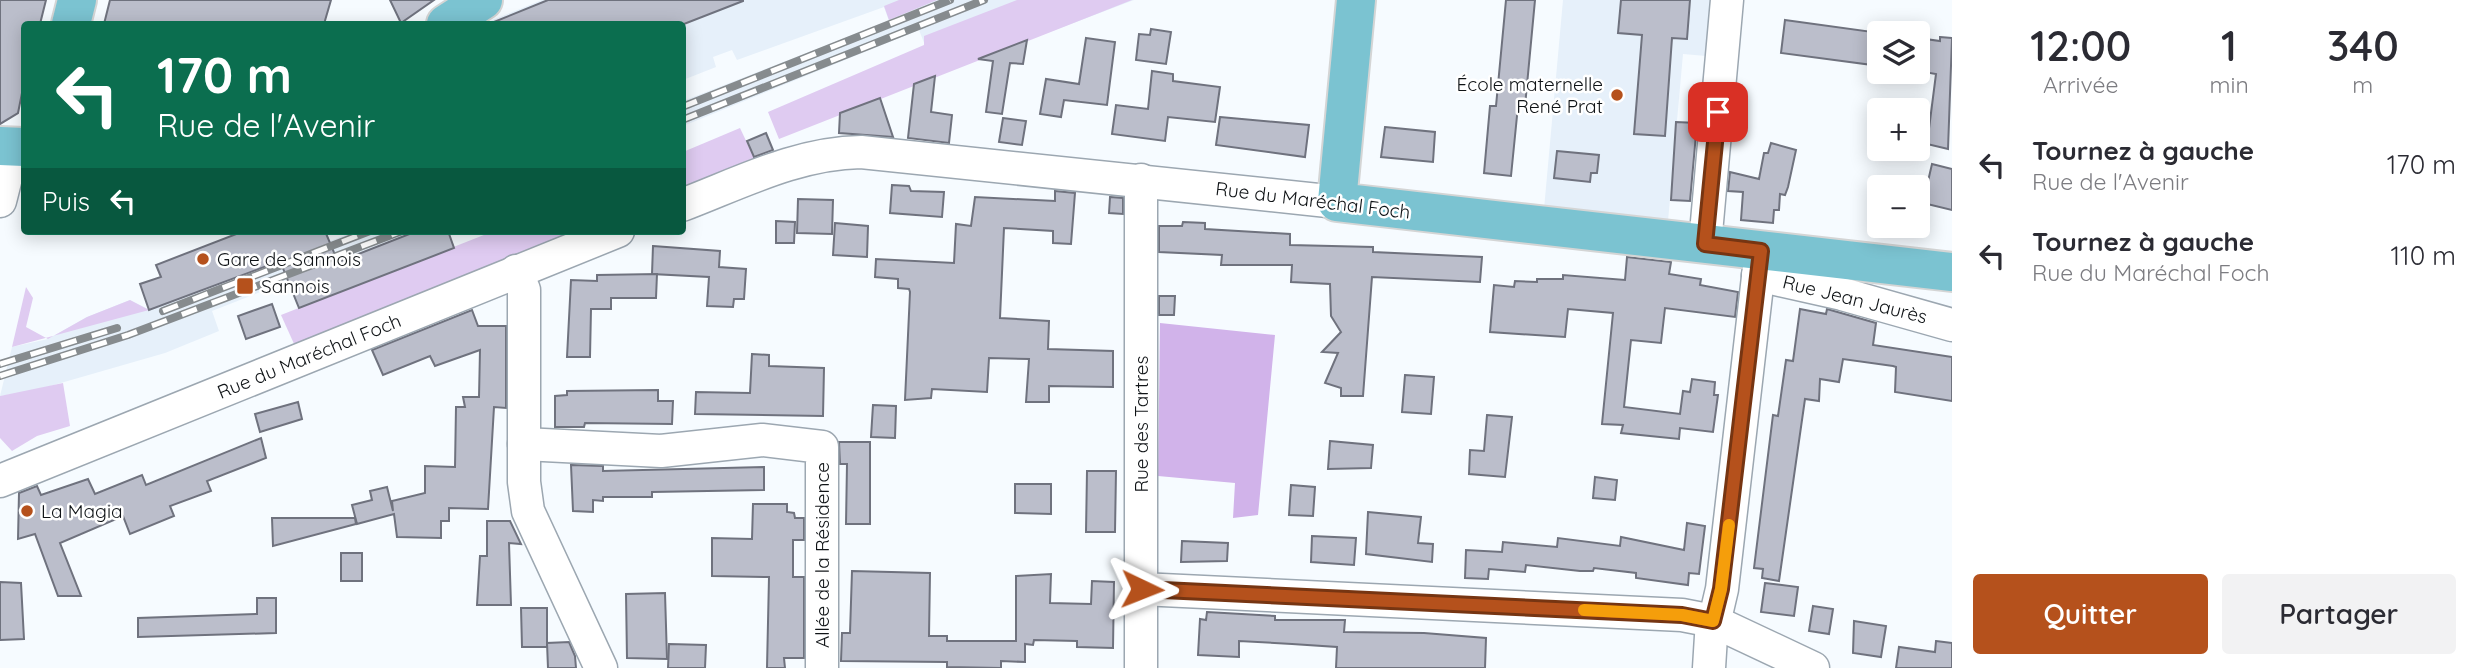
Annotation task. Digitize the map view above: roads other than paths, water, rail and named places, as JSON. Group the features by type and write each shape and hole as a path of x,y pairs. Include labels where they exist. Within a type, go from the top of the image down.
{"main road":[{"path":"72,21 77,0"},
{"path":"1337,202 1356,0"},
{"name":"Rue du Maréchal Foch","path":"1337,202 1705,244 1759,263 1952,272"}],"street":[{"path":"1705,244 1727,0"},
{"path":"0,201 13,146"},
{"name":"Rue du Maréchal Foch","path":"686,203 802,159 842,152 1142,180 1337,202"},
{"name":"Rue des Tartres","path":"1141,668 1142,180"},
{"name":"Rue du Maréchal Foch","path":"0,481 608,235"},
{"path":"1709,668 1713,621 1721,589 1759,263"},
{"name":"Rue Jean Jaurès","path":"1759,263 1842,294 1952,325"},
{"path":"516,271 524,290 524,444 528,511 601,668"},
{"name":"Allée de la Résidence","path":"524,444 661,451 762,440 822,447 822,668"},
{"path":"1142,589 1682,615 1713,621 1814,668"}],"railway":[{"path":"686,105 950,0"},
{"path":"686,118 984,0"},
{"path":"163,311 360,235"},
{"path":"0,376 128,335 391,235"},
{"path":"0,364 117,328"}],"place":[{"name":"École maternelle René Prat","path":"1617,95"},
{"name":"Gare de Sannois","path":"203,259"},
{"name":"Sannois","path":"245,286"},
{"name":"La Magia","path":"27,511"}]}
